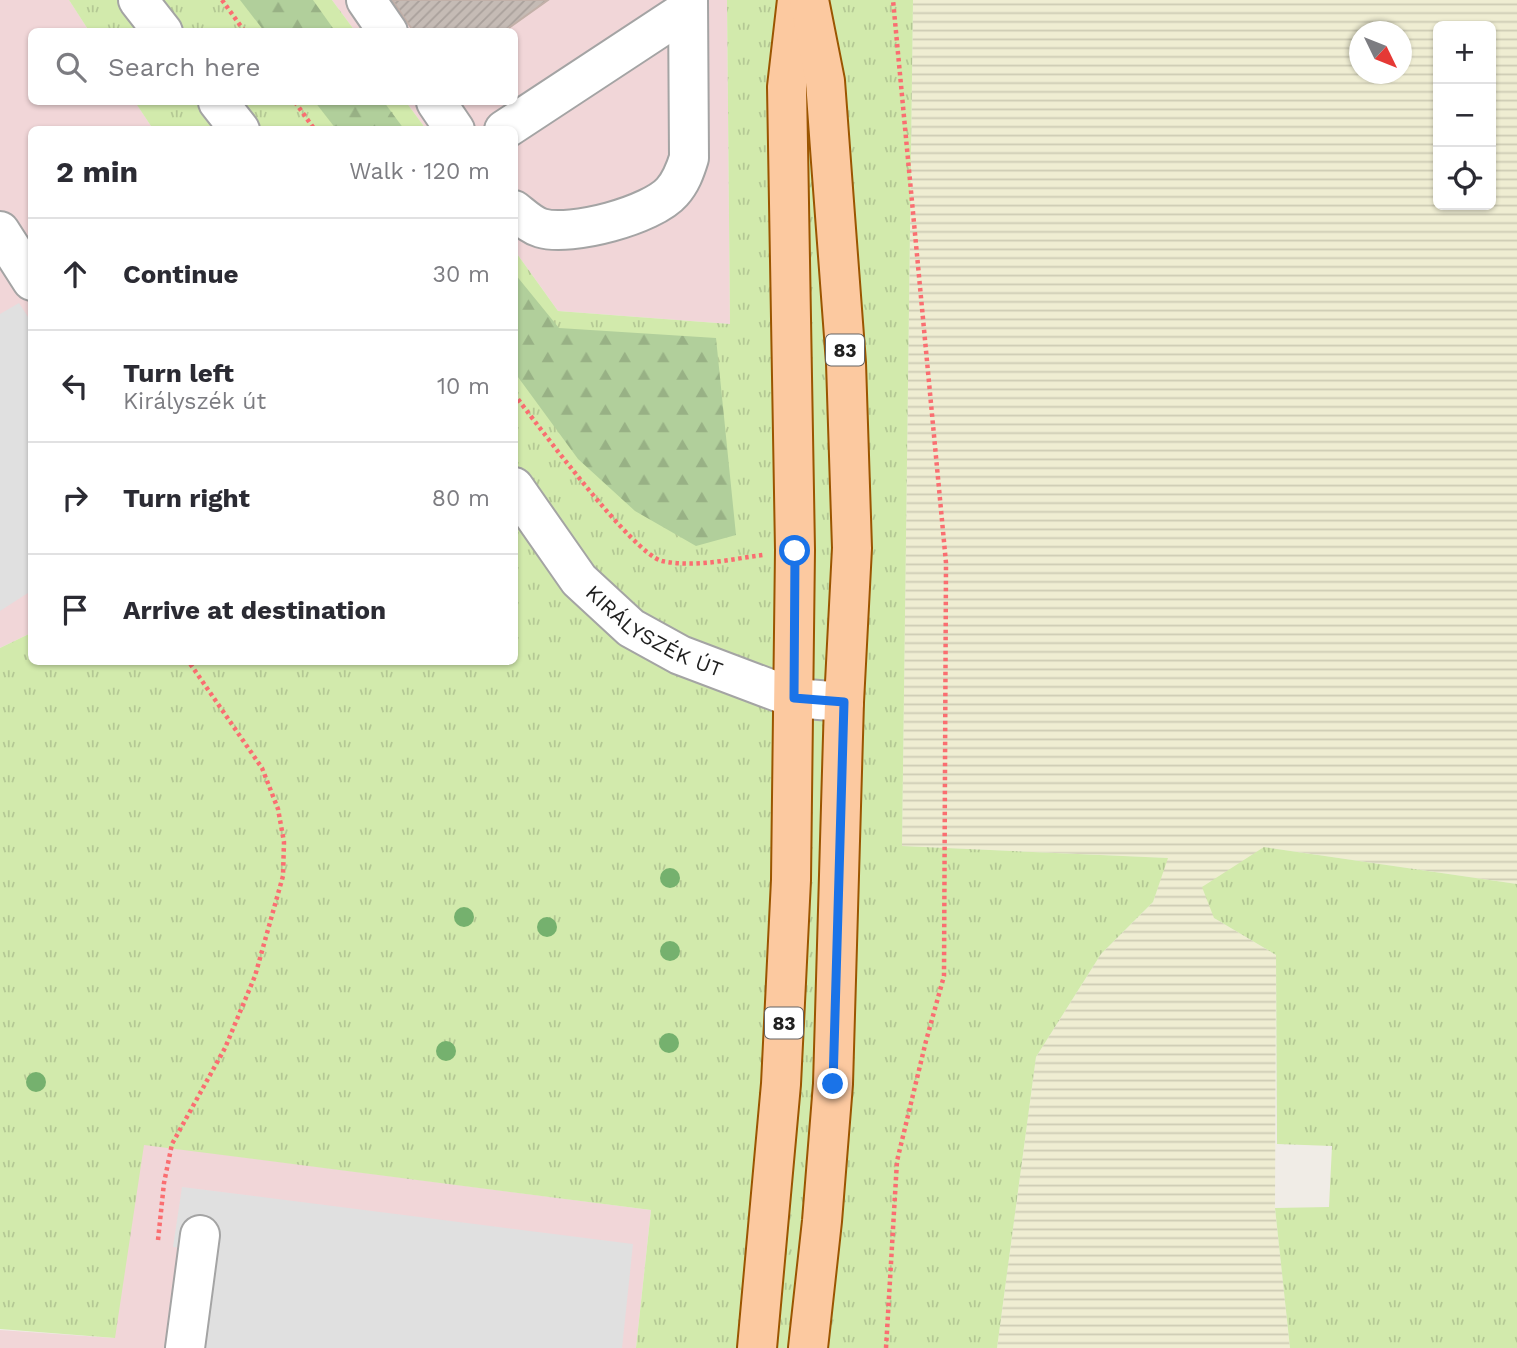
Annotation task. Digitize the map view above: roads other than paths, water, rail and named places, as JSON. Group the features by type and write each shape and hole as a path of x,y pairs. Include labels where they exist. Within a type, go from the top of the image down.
{"main road":[{"name":"83","path":"757,1348 781,1084 791,880 795,551 787,87 797,0"},
{"name":"83","path":"808,1348 833,1084 844,702 852,548 846,363 825,81 809,0"}],"street":[{"path":"138,0 160,28"},
{"path":"366,0 385,28"},
{"path":"510,126 677,7"},
{"path":"518,213 540,228 558,231 642,213 671,193 683,176 689,158 677,7"},
{"path":"220,105 237,126"},
{"path":"438,105 453,126"},
{"path":"0,231 28,275"},
{"name":"KIRÁLYSZÉK ÚT","path":"518,492 547,530 579,580 631,628 680,655 794,698 844,702"},
{"path":"518,513 547,530"},
{"path":"185,1348 200,1235"}]}
